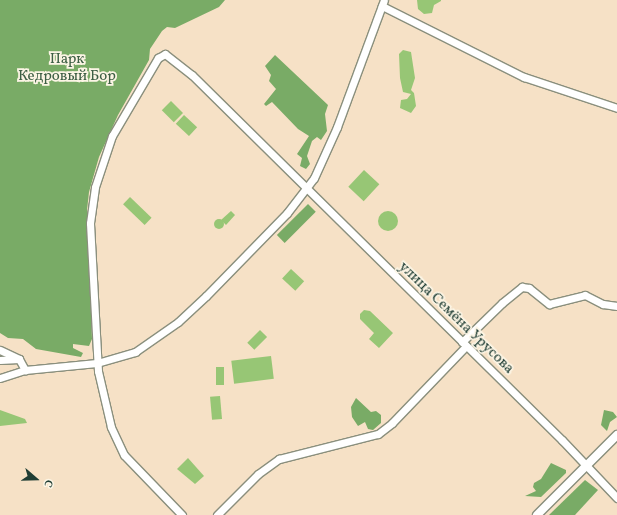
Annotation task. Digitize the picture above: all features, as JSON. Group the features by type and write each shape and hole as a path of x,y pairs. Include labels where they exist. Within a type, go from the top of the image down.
{"main road":[{"path":"537,515 617,435"}],"street":[{"path":"0,378 25,370 97,363 140,349 178,322 269,231 307,188 327,152 383,3 519,75 617,108"},
{"name":"улица Семёна Урусова","path":"97,363 90,223 93,195 112,136 160,56 168,54 192,75 307,188 617,498"},
{"path":"217,515 258,474 279,459 378,434 392,423 502,303 522,287 529,288 549,304 585,295 604,304 617,306"},
{"path":"0,350 19,359 25,370"},
{"path":"0,360 19,359"},
{"path":"97,363 108,418 119,446 182,515"}],"green space":[{"name":"Парк Кедровый Бор","path":"0,0 225,0 219,7 175,28 167,27 162,31 150,49 149,60 118,115 99,157 89,192 87,210 92,339 89,346 73,344 73,348 83,353 81,357 36,349 23,339 8,338 0,333"},
{"path":"417,0 441,1 434,5 432,13 424,14 418,9"},
{"path":"403,50 411,52 415,78 411,90 414,93 416,106 411,113 400,108 401,100 407,99 411,94 403,92 400,78 399,54"},
{"path":"275,55 328,105 325,114 327,131 321,140 317,137 312,141 307,156 310,164 306,169 300,166 302,158 297,154 309,136 298,129 272,102 266,106 264,104 276,89 269,81 271,75 265,66"},
{"path":"171,101 183,113 174,122 162,110"},
{"path":"184,115 197,127 189,136 176,124"},
{"path":"364,170 379,184 364,201 348,187"},
{"path":"130,197 152,218 145,225 123,204"},
{"path":"308,204 316,212 285,243 277,235"},
{"path":"231,211 235,215 226,225 221,220"},
{"path":"388,211 395,214 398,221 395,228 388,231 381,228 378,221 381,214"},
{"path":"219,219 224,224 219,229 214,224"},
{"path":"291,269 304,281 295,291 282,279"},
{"path":"364,310 370,311 393,333 379,348 369,339 374,333 360,319 360,314"},
{"path":"260,330 267,337 254,350 247,343"},
{"path":"271,356 274,379 234,384 231,361"},
{"path":"216,367 224,367 224,385 216,385"},
{"path":"220,396 222,419 212,420 210,397"},
{"path":"356,398 371,412 376,411 381,415 381,423 373,430 368,429 365,422 358,426 352,417 351,407"},
{"path":"0,410 25,419 27,423 0,426"},
{"path":"604,410 613,412 617,417 610,422 607,431 601,425"},
{"path":"188,458 204,476 195,484 177,469"},
{"path":"551,463 566,470 566,473 541,497 525,496 536,491 533,487 534,483 541,479"},
{"path":"585,480 598,490 575,515 549,515"}]}
